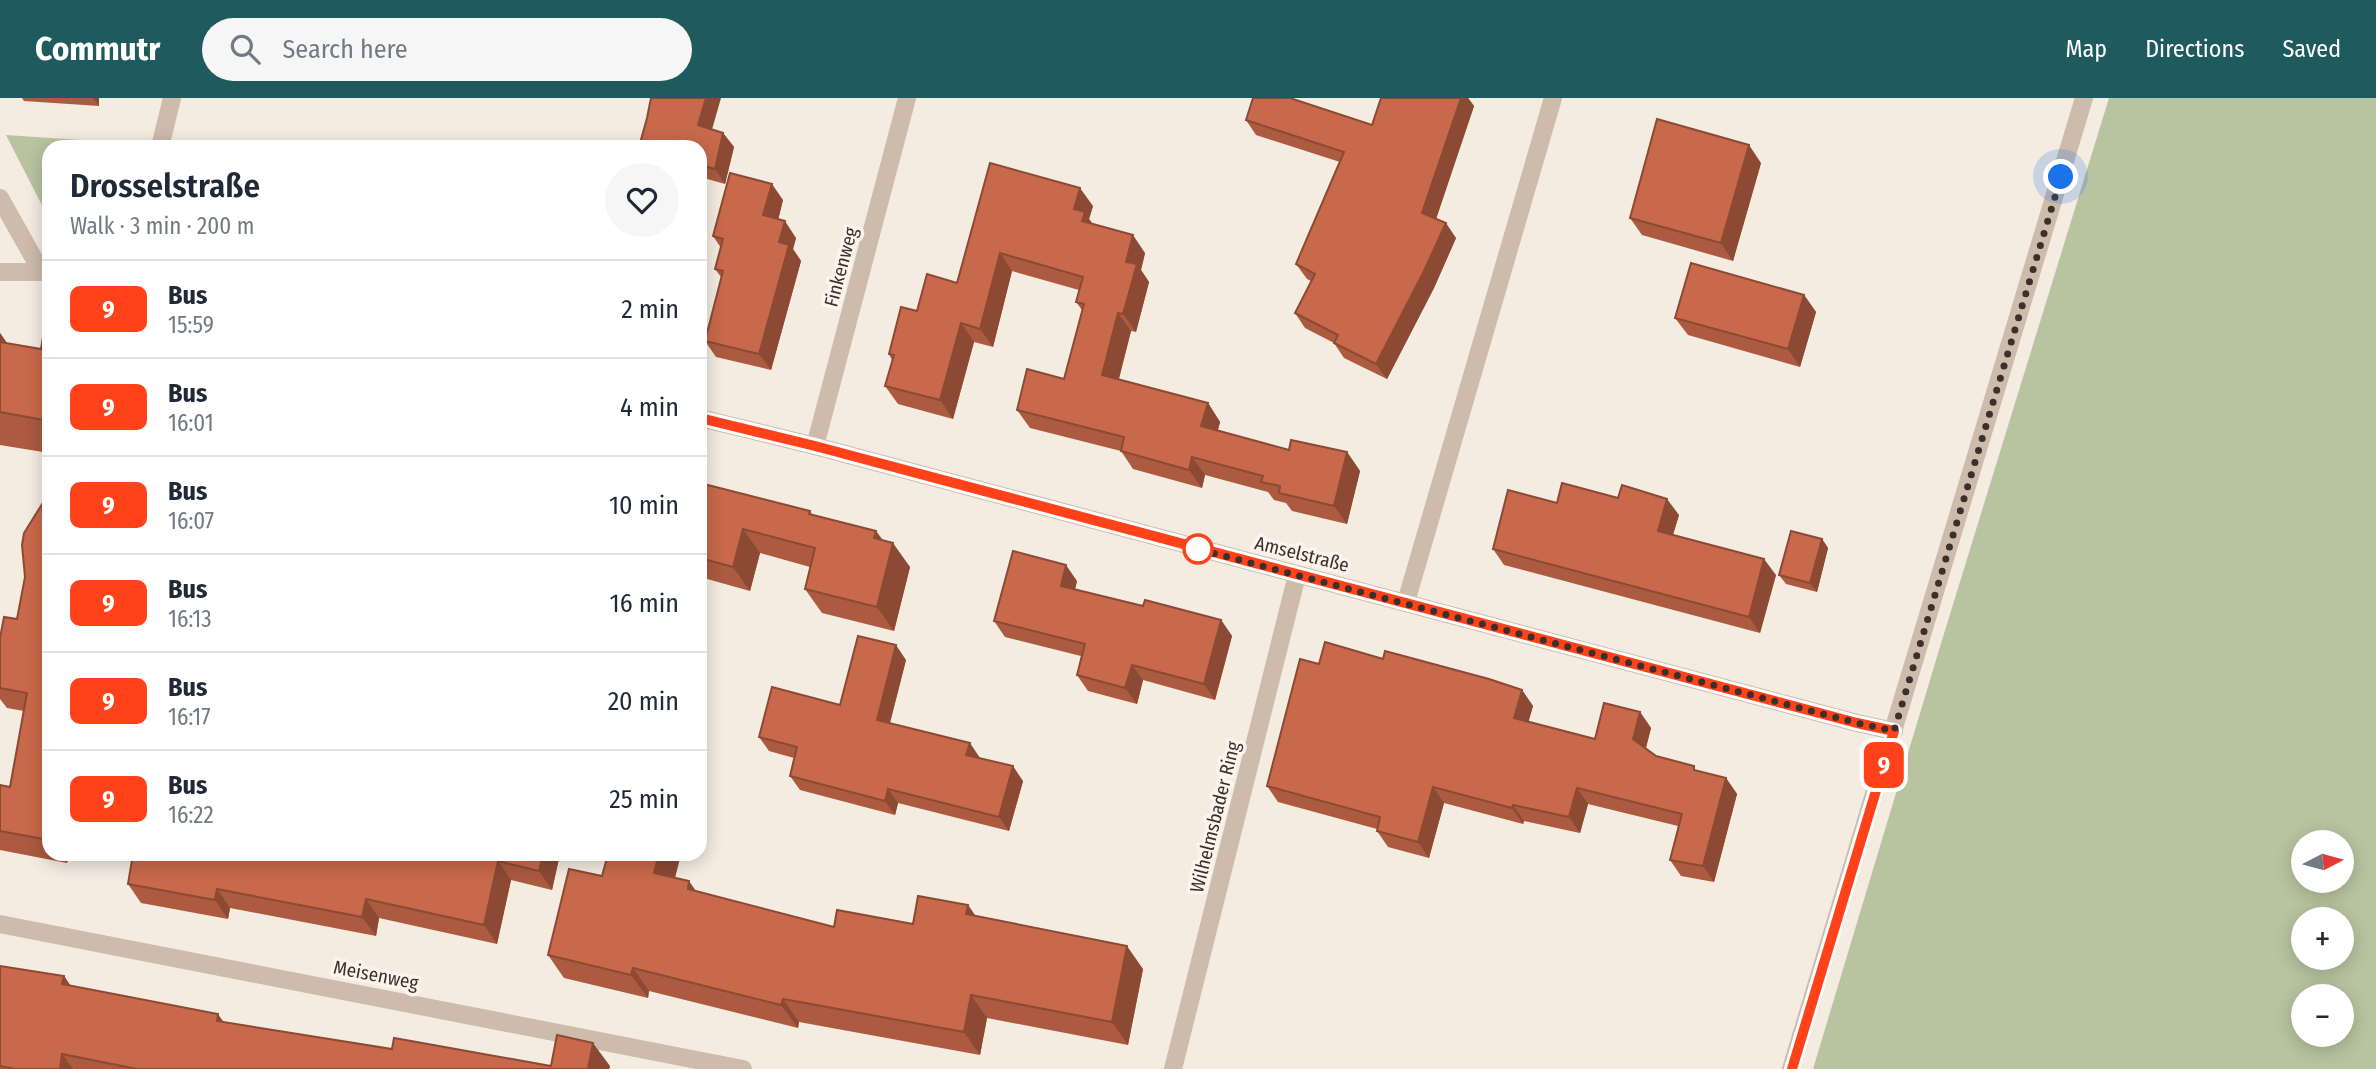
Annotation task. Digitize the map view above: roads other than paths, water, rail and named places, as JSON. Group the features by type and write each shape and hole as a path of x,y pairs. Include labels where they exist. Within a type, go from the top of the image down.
{"street":[{"path":"162,140 172,98"},
{"name":"Finkenweg","path":"815,446 907,98"},
{"path":"1406,602 1553,98"},
{"path":"1791,1069 2084,98"},
{"path":"0,198 42,267"},
{"path":"0,272 42,272"},
{"name":"Amselstraße","path":"707,420 1894,731"},
{"name":"Wilhelmsbader Ring","path":"1173,1069 1297,575"},
{"name":"Meisenweg","path":"0,924 737,1069"}]}
